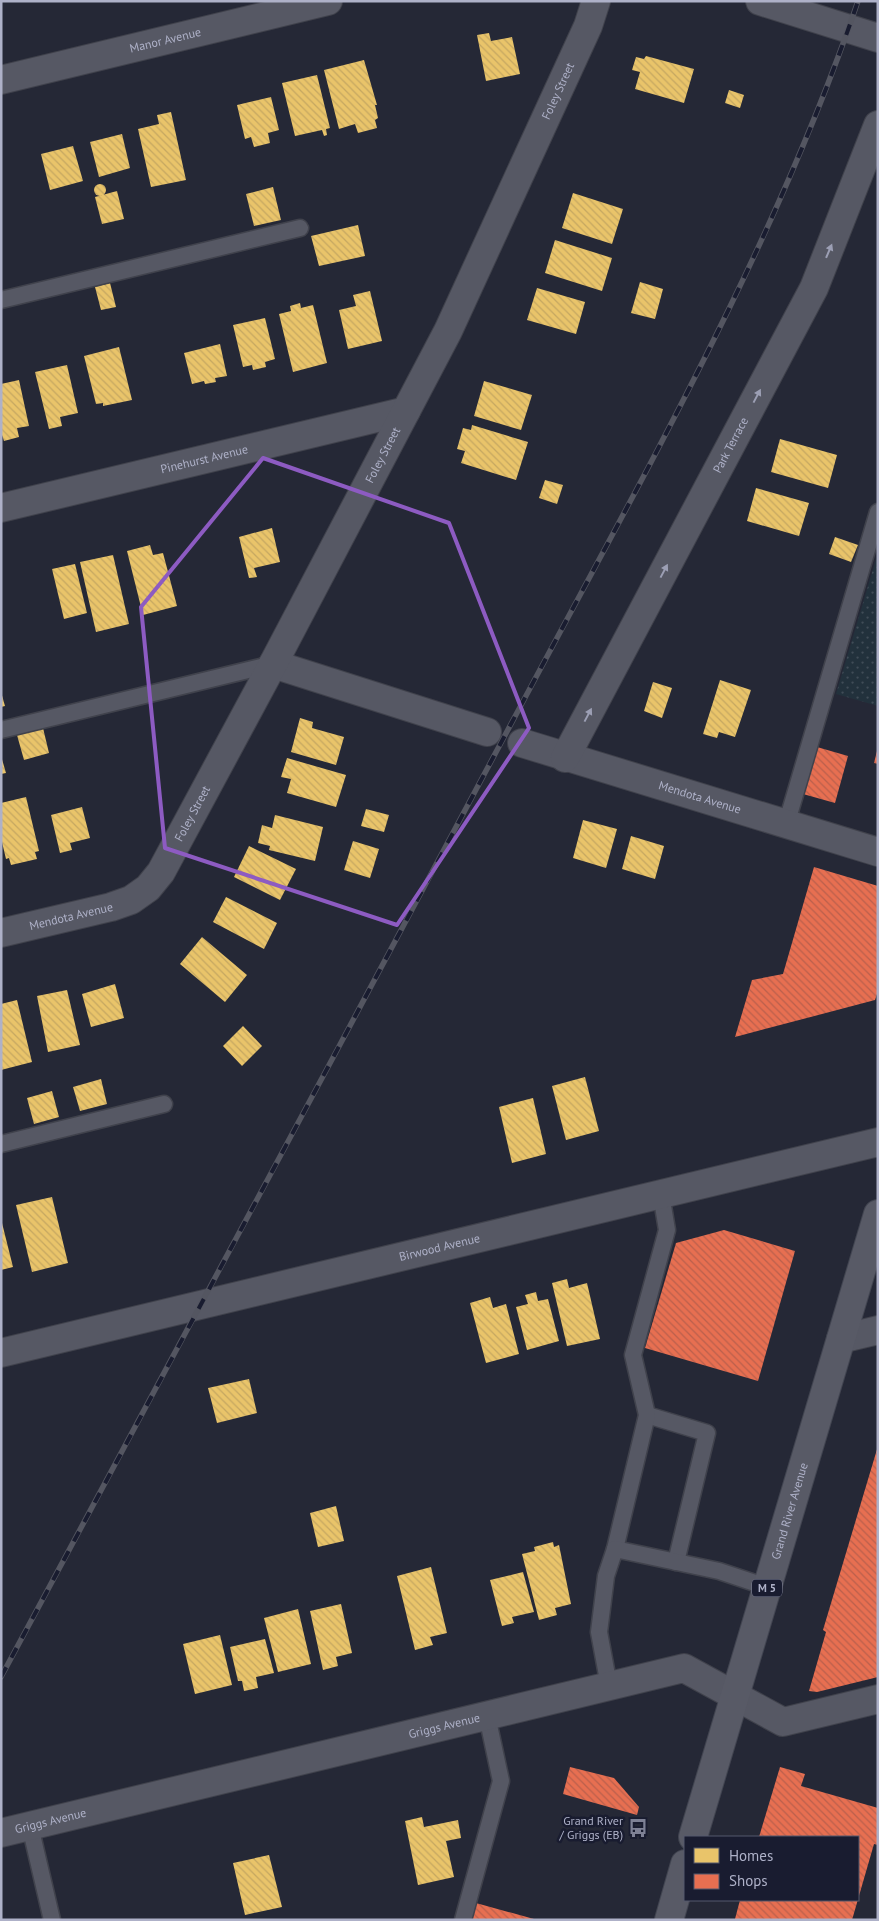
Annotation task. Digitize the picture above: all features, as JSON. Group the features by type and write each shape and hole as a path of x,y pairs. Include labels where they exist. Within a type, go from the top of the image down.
{"main road":[{"name":"Grand River Avenue","path":"693,1836 878,1214"},
{"path":"669,1920 684,1868"}],"street":[{"name":"Manor Avenue","path":"1,80 328,1"},
{"name":"Foley Street","path":"140,894 148,888 161,872 273,664 452,322 588,26 596,1"},
{"path":"760,1 878,38"},
{"name":"Park Terrace","path":"565,758 814,288 846,212 878,126"},
{"name":"Pinehurst Avenue","path":"1,508 406,410"},
{"path":"273,664 487,732"},
{"name":"Mendota Avenue","path":"522,743 565,758 878,852"},
{"name":"Mendota Avenue","path":"1,933 111,907 131,900 140,894"},
{"name":"Birwood Avenue","path":"1,1353 878,1142"},
{"path":"841,1339 878,1330"},
{"name":"Griggs Avenue","path":"1,1833 684,1668 736,1694 784,1722 878,1699"}],"lane":[{"path":"1,300 300,228"},
{"path":"786,825 878,512"},
{"path":"1,730 273,664"},
{"path":"1,1144 164,1104"},
{"path":"609,1686 599,1632 606,1576 615,1549 647,1415 633,1355 667,1230 661,1194"},
{"path":"647,1415 707,1433 676,1562"},
{"path":"615,1549 719,1571 767,1587"},
{"path":"463,1920 501,1781 487,1716"},
{"path":"30,1826 52,1920"}],"highlighted area":[{"path":"263,458 449,523 529,728 397,925 165,848 141,607"}],"shaded area":[{"path":"876,559 878,559 878,706 836,694"}],"building: Homes":[{"path":"489,33 491,41 512,37 520,74 486,81 477,35"},
{"path":"646,56 694,69 684,103 635,89 640,72 632,70 636,57 644,59"},
{"path":"364,60 377,105 375,105 378,118 375,120 377,128 358,133 355,124 339,129 324,70"},
{"path":"317,75 330,128 326,129 327,135 324,136 322,130 295,136 282,83"},
{"path":"729,90 744,95 740,108 725,103"},
{"path":"271,97 279,130 268,133 270,143 254,147 251,137 245,139 237,105"},
{"path":"171,112 186,180 151,187 138,129 159,124 157,115"},
{"path":"122,134 130,168 99,177 90,142"},
{"path":"73,146 83,181 50,190 41,154"},
{"path":"100,184 106,190 100,196 94,190"},
{"path":"273,187 281,220 254,226 246,194"},
{"path":"117,191 124,219 102,224 95,197"},
{"path":"573,193 623,209 612,244 562,228"},
{"path":"358,225 365,256 319,266 311,236"},
{"path":"555,240 612,258 602,291 545,273"},
{"path":"640,282 663,289 655,319 631,313"},
{"path":"110,283 116,307 101,310 95,287"},
{"path":"537,288 585,302 576,334 527,320"},
{"path":"370,291 382,341 348,349 339,310 356,306 353,295"},
{"path":"300,303 301,308 313,305 327,363 293,372 279,314 291,311 290,306"},
{"path":"265,318 275,359 265,362 266,367 253,370 252,365 243,367 233,325"},
{"path":"220,344 227,376 215,378 216,382 205,384 204,381 192,384 184,353"},
{"path":"119,347 132,400 103,406 103,403 96,404 84,356"},
{"path":"67,365 78,413 60,417 62,426 49,429 35,372"},
{"path":"19,380 29,426 17,428 19,437 4,441 1,432 1,384"},
{"path":"484,381 532,395 521,430 474,416"},
{"path":"472,425 528,442 516,480 461,463 465,451 457,449 463,428 471,430"},
{"path":"780,439 837,455 828,488 771,472"},
{"path":"545,480 563,485 557,504 539,498"},
{"path":"756,488 809,503 799,536 747,521"},
{"path":"272,528 280,562 254,568 257,577 249,578 239,537"},
{"path":"835,537 858,545 851,562 829,554"},
{"path":"150,545 153,555 163,553 177,606 143,615 127,551"},
{"path":"113,555 129,624 96,632 80,562"},
{"path":"75,564 87,613 64,619 52,569"},
{"path":"720,680 751,690 735,737 719,732 717,738 703,734"},
{"path":"653,682 672,688 662,718 644,711"},
{"path":"1,692 5,706 1,707"},
{"path":"300,718 313,722 312,728 344,737 336,765 291,752"},
{"path":"43,728 49,753 24,760 17,735"},
{"path":"1,756 6,773 1,774"},
{"path":"287,758 346,775 336,807 287,793 291,779 281,777"},
{"path":"26,797 39,851 35,852 37,859 11,865 9,858 6,859 1,838 1,803"},
{"path":"82,807 90,838 70,843 72,850 60,853 51,815"},
{"path":"366,809 389,815 384,832 361,826"},
{"path":"275,815 323,827 315,861 269,850 270,846 258,843 262,825 272,828"},
{"path":"583,820 617,829 606,868 573,858"},
{"path":"631,836 664,846 655,879 622,869"},
{"path":"353,841 379,849 370,878 344,870"},
{"path":"249,846 296,869 280,900 234,877"},
{"path":"226,897 277,923 264,949 213,922"},
{"path":"202,937 247,975 225,1002 180,964"},
{"path":"115,984 124,1018 91,1027 82,994"},
{"path":"67,990 80,1045 48,1052 37,996"},
{"path":"17,1000 32,1062 1,1070 1,1004"},
{"path":"243,1026 262,1046 242,1066 223,1046"},
{"path":"585,1077 599,1131 566,1140 552,1086"},
{"path":"101,1079 107,1104 80,1111 73,1087"},
{"path":"52,1091 59,1117 34,1124 27,1098"},
{"path":"533,1098 546,1154 512,1163 499,1107"},
{"path":"52,1197 68,1263 32,1272 16,1205"},
{"path":"1,1219 13,1267 1,1270"},
{"path":"567,1279 569,1288 587,1283 600,1339 567,1346 552,1283"},
{"path":"536,1292 538,1301 548,1299 559,1341 527,1350 516,1307 528,1304 525,1295"},
{"path":"490,1297 493,1308 506,1304 519,1354 486,1363 470,1303"},
{"path":"249,1379 257,1413 217,1423 208,1388"},
{"path":"336,1506 344,1541 318,1547 310,1513"},
{"path":"553,1542 554,1547 559,1545 571,1604 555,1608 557,1615 539,1620 522,1554 535,1551 534,1547"},
{"path":"431,1567 447,1633 430,1637 433,1645 415,1650 397,1576"},
{"path":"523,1572 534,1612 512,1617 514,1623 502,1626 490,1580"},
{"path":"341,1604 352,1653 336,1657 338,1666 323,1670 310,1611"},
{"path":"298,1609 311,1664 278,1672 264,1618"},
{"path":"220,1635 232,1685 195,1694 183,1644"},
{"path":"265,1639 274,1673 256,1677 258,1688 244,1691 242,1681 238,1681 230,1647"},
{"path":"422,1817 424,1827 458,1820 461,1838 446,1841 454,1877 418,1885 405,1821"},
{"path":"269,1855 282,1907 245,1915 233,1863"}],"building: Shops":[{"path":"817,747 848,756 835,803 803,794"},
{"path":"878,751 878,764 874,763"},
{"path":"814,867 878,886 878,991 875,1000 735,1037 752,980 783,974"},
{"path":"724,1230 795,1251 758,1381 645,1348 676,1243"},
{"path":"878,1446 878,1677 817,1692 809,1691 826,1632 823,1630"},
{"path":"570,1767 614,1778 639,1807 637,1815 563,1794"},
{"path":"780,1767 805,1774 801,1786 878,1808 878,1845 874,1844 859,1896 859,1836 759,1836"},
{"path":"740,1901 858,1901 852,1920 735,1919"},
{"path":"476,1903 534,1919 534,1920 471,1920"}],"railway":[{"path":"1,1677 612,536 703,362 787,184 824,93 858,1"}],"place":[{"name":"Grand River / Griggs (EB)","path":"638,1828"}]}
